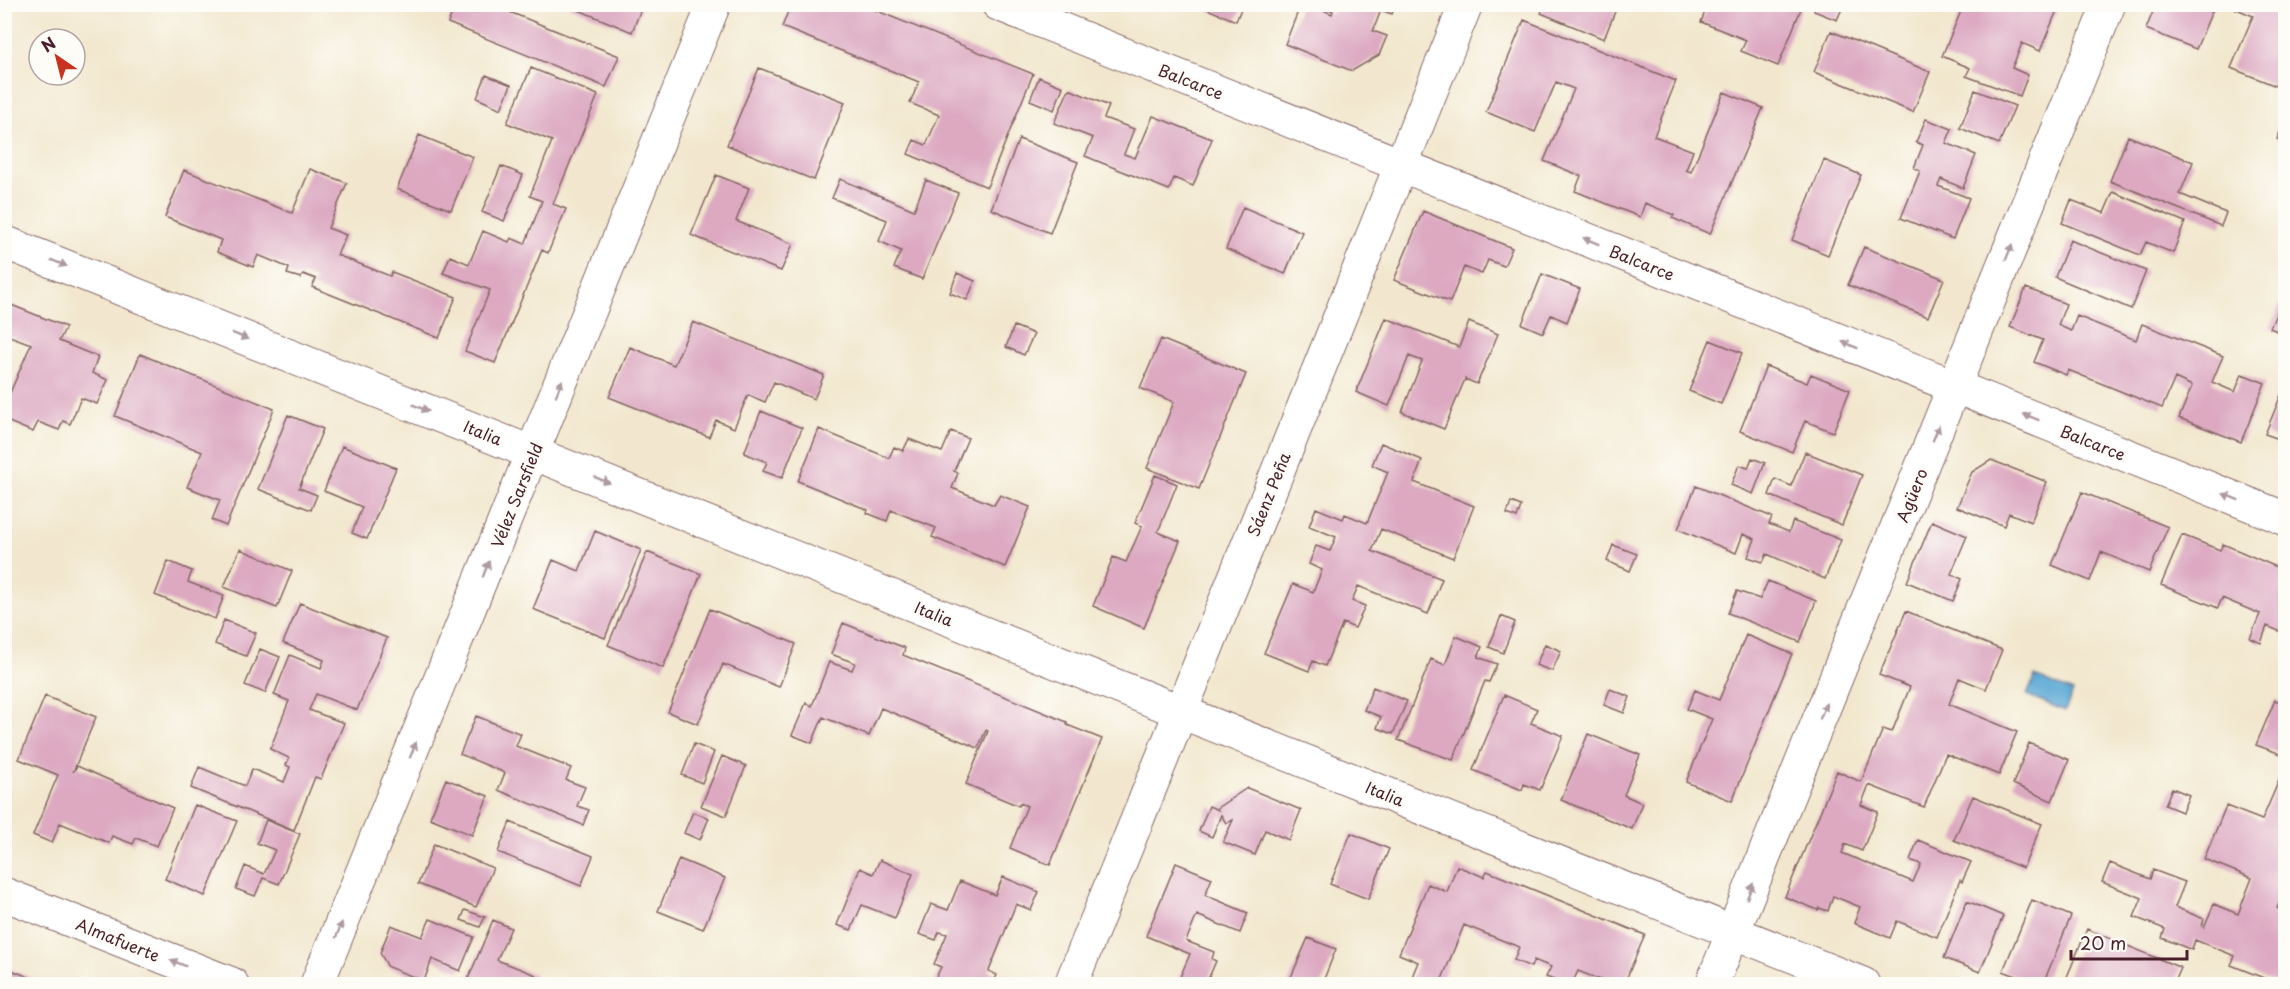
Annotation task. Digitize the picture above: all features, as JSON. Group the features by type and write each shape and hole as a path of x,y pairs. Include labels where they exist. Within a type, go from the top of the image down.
{"street":[{"name":"Vélez Sarsfield","path":"317,984 714,4"},
{"name":"Balcarce","path":"998,4 2286,519"},
{"name":"Sáenz Peña","path":"1071,984 1466,4"},
{"name":"Agüero","path":"1712,984 2109,4"},
{"name":"Italia","path":"4,242 1863,984"},
{"name":"Almafuerte","path":"4,894 232,984"}],"water":[{"path":"2035,676 2073,692 2065,711 2027,695"}],"building":[{"path":"564,4 643,4 632,32"},
{"path":"791,4 860,4 1033,74 987,187 908,154 914,140 926,145 939,115 910,103 919,82 782,27"},
{"path":"1204,4 1243,4 1236,21 1202,7"},
{"path":"1301,4 1309,4 1332,14 1333,11 1318,4 1396,4 1392,14 1381,10 1373,31 1387,36 1379,55 1352,71 1285,44"},
{"path":"1545,4 1618,4 1604,39 1541,13"},
{"path":"1708,4 1803,4 1778,66 1741,51 1746,40 1701,22"},
{"path":"1816,4 1844,4 1837,20 1814,11"},
{"path":"1964,4 2050,4 2058,8 2040,51 2022,43 2012,68 2028,75 2020,96 1966,76 1970,68 1942,56"},
{"path":"2156,4 2215,4 2196,49 2146,29"},
{"path":"2225,4 2276,4 2286,8 2286,76 2281,88 2231,68 2253,16"},
{"path":"455,5 492,5 619,56 606,87 448,23"},
{"path":"1524,20 1676,81 1654,136 1693,151 1686,170 1691,172 1724,92 1763,108 1710,234 1672,218 1674,215 1645,203 1640,217 1575,191 1581,176 1544,161 1574,89 1556,82 1535,132 1486,112"},
{"path":"1831,31 1930,72 1913,112 1814,72"},
{"path":"531,68 598,95 553,204 566,209 548,253 542,250 495,363 465,351 490,290 443,273 450,256 469,264 483,231 509,242 511,238 525,244 542,201 530,196 552,141 507,123"},
{"path":"759,68 845,102 814,180 727,145"},
{"path":"486,75 511,85 501,109 477,98"},
{"path":"1039,77 1063,87 1054,110 1030,100"},
{"path":"1069,89 1109,106 1104,118 1134,129 1124,154 1135,158 1153,116 1212,139 1193,186 1174,178 1169,190 1085,156 1093,138 1054,123"},
{"path":"1975,90 2015,106 1999,144 1960,128"},
{"path":"1926,119 1952,129 1946,143 1976,155 1963,188 1941,179 1938,186 1969,198 1953,239 1901,218 1920,171 1914,168 1923,145 1916,142"},
{"path":"2286,119 2286,142 2277,139"},
{"path":"419,135 473,157 451,210 397,189"},
{"path":"2128,136 2193,162 2180,194 2226,213 2221,226 2110,181"},
{"path":"1019,139 1078,162 1050,233 991,209"},
{"path":"1824,160 1861,175 1828,255 1792,240"},
{"path":"501,166 523,175 504,221 482,212"},
{"path":"310,169 347,183 328,228 346,235 337,255 390,276 392,272 456,297 439,338 312,287 316,279 303,274 301,278 287,274 289,268 258,255 253,267 217,252 221,240 165,217 184,170 292,213"},
{"path":"716,175 749,188 736,221 793,244 781,271 691,235"},
{"path":"840,179 914,210 926,180 958,193 922,279 894,268 901,251 879,241 887,220 832,198"},
{"path":"2113,192 2185,222 2173,253 2146,242 2140,255 2062,223 2071,200 2104,213"},
{"path":"1243,207 1302,232 1285,274 1226,249"},
{"path":"1423,211 1512,248 1504,266 1488,260 1482,274 1464,267 1450,302 1394,280"},
{"path":"2070,240 2146,271 2131,309 2055,277"},
{"path":"1864,247 1944,279 1928,317 1848,285"},
{"path":"957,273 975,281 967,300 950,293"},
{"path":"1542,274 1580,289 1567,322 1551,315 1543,333 1522,324"},
{"path":"2026,288 2066,304 2058,325 2071,331 2077,316 2136,340 2142,324 2223,356 2212,382 2235,392 2242,374 2265,383 2241,442 2179,418 2192,386 2175,378 2162,408 2068,370 2066,375 2034,362 2043,340 2010,327"},
{"path":"2286,291 2286,335 2270,328"},
{"path":"4,302 66,327 59,341 98,357 92,373 108,380 97,404 81,398 70,424 63,421 59,430 38,422 33,432 4,420 4,407 31,344 4,334"},
{"path":"1386,318 1459,347 1469,322 1498,334 1477,384 1465,379 1444,429 1402,412 1422,361 1409,356 1389,406 1356,392"},
{"path":"693,322 824,375 814,399 774,382 765,402 748,395 734,428 716,420 709,437 609,397 630,347 674,365"},
{"path":"1014,326 1034,334 1024,355 1006,347"},
{"path":"1161,339 1246,374 1199,489 1147,468 1174,402 1140,388"},
{"path":"1710,340 1742,353 1721,404 1689,391"},
{"path":"140,354 274,409 226,526 212,520 220,500 187,487 202,452 115,416"},
{"path":"1766,366 1807,383 1811,374 1850,390 1833,432 1805,421 1792,452 1740,431"},
{"path":"2285,385 2286,433 2282,440 2265,434"},
{"path":"761,411 802,428 782,478 763,471 767,462 744,453"},
{"path":"288,415 323,429 299,488 317,495 311,510 258,489"},
{"path":"819,429 889,458 894,447 903,451 909,439 942,452 951,431 968,438 954,471 958,473 952,488 994,505 1000,495 1030,507 1005,567 932,537 936,528 891,510 887,521 867,513 868,510 798,481"},
{"path":"1381,443 1422,460 1414,482 1474,506 1453,558 1381,529 1372,551 1442,579 1428,614 1358,586 1352,601 1365,606 1355,628 1343,623 1325,666 1313,661 1309,671 1264,653 1293,584 1313,592 1322,570 1309,564 1316,546 1330,551 1336,537 1309,526 1316,508 1343,519 1345,514 1367,523 1388,472 1372,465"},
{"path":"342,446 396,468 367,539 352,533 362,507 324,491"},
{"path":"1805,452 1862,475 1842,525 1769,495 1775,479 1791,486"},
{"path":"1752,458 1765,463 1753,494 1731,485 1739,465 1748,468"},
{"path":"1991,460 2047,482 2031,522 2009,513 2004,526 1957,507 1972,472"},
{"path":"1155,475 1177,484 1158,532 1180,541 1144,628 1093,606 1113,557 1126,562 1142,526 1135,523"},
{"path":"1696,486 1772,517 1769,524 1789,532 1793,521 1841,540 1825,579 1767,554 1763,562 1748,557 1755,539 1743,534 1736,553 1678,529"},
{"path":"2082,492 2168,527 2149,572 2101,552 2090,581 2052,565"},
{"path":"1511,502 1521,506 1517,518 1507,514"},
{"path":"1932,521 1967,536 1951,574 1962,579 1953,601 1907,582"},
{"path":"595,531 641,550 605,638 533,609 553,560 579,571"},
{"path":"2182,535 2220,550 2223,544 2286,571 2286,634 2267,626 2261,643 2250,638 2260,614 2222,598 2218,608 2161,585"},
{"path":"1613,545 1637,554 1630,571 1607,561"},
{"path":"240,549 292,571 277,608 224,587"},
{"path":"647,552 701,574 663,668 608,645"},
{"path":"168,561 192,571 188,582 224,596 215,619 155,595"},
{"path":"1768,581 1816,601 1800,642 1728,613 1737,591 1760,599"},
{"path":"300,603 387,638 357,710 316,694 309,710 344,723 321,779 315,777 294,830 191,788 199,767 245,786 252,769 284,782 290,767 286,765 289,758 270,749 289,701 274,695 290,655 321,668 324,660 283,643"},
{"path":"710,609 796,644 779,687 723,664 698,724 668,712"},
{"path":"1906,611 2002,650 1986,689 1959,678 1949,704 2017,732 1999,775 1946,754 1924,807 1869,785 1861,805 1878,812 1862,851 1845,844 1842,853 1913,882 1921,864 1910,860 1918,840 1971,862 1962,882 1960,880 1937,937 1897,921 1890,938 1854,923 1860,907 1833,896 1828,911 1819,908 1818,910 1785,897 1837,771 1861,782 1883,729 1892,732 1910,687 1879,675"},
{"path":"1501,616 1515,622 1503,653 1489,647"},
{"path":"224,620 256,633 246,656 215,644"},
{"path":"843,623 905,648 903,655 1067,722 1067,725 1102,739 1050,865 1010,848 1027,806 1020,803 1019,806 966,784 988,731 986,730 978,748 881,708 869,736 823,717 812,743 792,735 806,703 812,706 829,662 852,670 855,663 831,654"},
{"path":"1746,635 1792,654 1732,801 1686,782 1712,719 1687,709 1695,690 1719,700"},
{"path":"1456,636 1482,647 1478,657 1497,664 1489,682 1485,681 1453,760 1398,740 1431,659 1445,665"},
{"path":"1545,644 1561,651 1552,671 1536,665"},
{"path":"260,649 280,657 265,693 245,685"},
{"path":"1373,687 1407,701 1393,734 1377,728 1381,717 1364,710"},
{"path":"1610,689 1630,697 1624,713 1604,705"},
{"path":"1504,695 1537,709 1531,723 1563,736 1540,790 1524,784 1522,790 1473,770"},
{"path":"45,696 96,717 73,772 77,766 173,808 157,846 136,838 133,844 112,836 109,843 60,823 52,843 33,835 58,775 19,759"},
{"path":"2275,700 2286,704 2286,756 2256,745"},
{"path":"476,716 521,734 516,746 571,768 566,780 585,787 577,806 589,810 583,825 498,790 505,773 460,754"},
{"path":"1588,734 1640,755 1624,795 1642,803 1632,829 1561,800"},
{"path":"2029,743 2069,760 2052,801 2013,784"},
{"path":"694,744 714,752 702,783 682,775"},
{"path":"722,756 746,766 726,816 701,806"},
{"path":"2286,764 2286,892 2277,908 2286,912 2286,968 2279,984 2231,965 2235,956 2195,940 2192,950 2162,938 2165,929 2134,917 2142,898 2102,882 2110,863 2150,879 2153,870 2185,882 2175,907 2204,919 2202,926 2204,927 2214,904 2238,914 2252,878 2204,859 2226,806 2262,820"},
{"path":"446,779 488,796 472,835 430,818"},
{"path":"1247,788 1301,810 1289,840 1265,830 1255,855 1223,842 1233,820 1226,823 1221,815 1212,837 1199,831 1209,806 1218,810 1217,808"},
{"path":"2172,788 2189,795 2182,812 2165,805"},
{"path":"1973,796 2042,824 2023,868 1954,840"},
{"path":"195,805 237,821 205,896 165,879"},
{"path":"693,812 709,818 700,840 684,833"},
{"path":"266,820 300,834 279,884 263,878 255,896 236,889 245,866 264,874 275,850 257,843"},
{"path":"510,822 593,856 581,886 498,852"},
{"path":"1351,833 1389,849 1368,899 1330,884"},
{"path":"434,844 493,868 476,907 418,884"},
{"path":"679,859 725,878 703,929 658,911"},
{"path":"880,860 913,874 895,918 862,905 851,930 837,925 860,868 873,874"},
{"path":"1176,863 1212,878 1205,895 1248,913 1240,933 1197,915 1186,941 1214,952 1212,959 1216,961 1206,984 1177,984 1190,954 1146,936"},
{"path":"1457,866 1484,877 1487,871 1645,935 1624,984 1611,984 1578,971 1572,984 1565,984 1546,977 1551,967 1534,960 1531,967 1514,960 1519,947 1464,925 1440,984 1409,984 1418,962 1399,954 1428,884 1447,892"},
{"path":"1003,877 1039,892 1031,910 1016,904 989,971 997,975 993,984 933,984 941,967 934,964 947,934 939,932 936,940 919,934 931,904 948,910 960,881 995,895"},
{"path":"2032,900 2071,916 2043,984 2037,984 2003,971"},
{"path":"1967,901 2003,916 1980,972 1944,958"},
{"path":"465,910 485,917 480,927 461,920"},
{"path":"430,919 474,937 460,971 432,959 424,981 388,967 380,953 391,925 422,937"},
{"path":"493,920 511,928 497,960 536,975 533,984 466,984"},
{"path":"2087,929 2181,968 2174,984 2064,984"},
{"path":"1308,938 1336,949 1322,984 1288,984"},
{"path":"4,967 46,984 4,984"}]}
